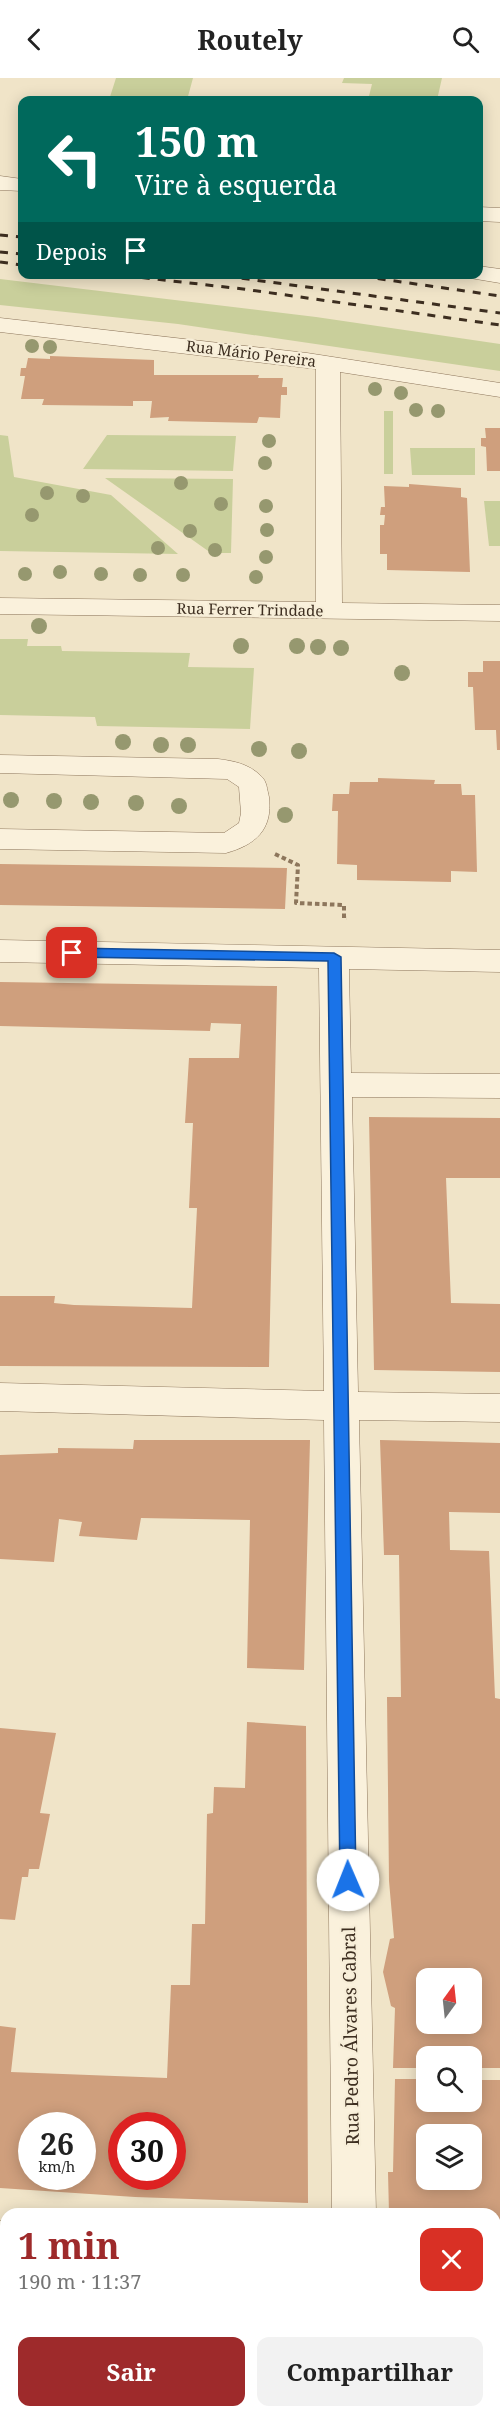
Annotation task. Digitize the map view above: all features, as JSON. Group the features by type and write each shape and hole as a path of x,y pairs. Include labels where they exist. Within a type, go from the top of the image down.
{"street":[{"path":"0,183 18,184"},
{"path":"483,214 500,215"},
{"path":"483,274 500,276"},
{"name":"Rua Mário Pereira","path":"0,326 328,363 500,390"},
{"path":"328,363 329,611"},
{"name":"Rua Ferrer Trindade","path":"0,606 500,613"},
{"path":"0,764 218,768 235,771 252,783 255,820 253,829 243,838 226,843 0,839"},
{"path":"0,951 500,961"},
{"name":"Rua Pedro Álvares Cabral","path":"334,957 354,2208"},
{"path":"336,1085 500,1086"},
{"path":"0,1397 165,1403 500,1407"}],"path":[{"path":"298,865 296,903 344,905 344,918 380,920 380,958"}],"green space":[{"path":"116,78 193,78 188,96 110,96"},
{"path":"344,78 442,78 438,96 369,96 372,84 342,83"},
{"path":"0,279 316,317 500,344 500,371 178,324 0,305"},
{"path":"384,411 393,411 393,474 384,474"},
{"path":"0,435 8,436 14,477 111,495 178,554 0,551"},
{"path":"107,435 236,436 233,471 83,469"},
{"path":"410,448 475,448 475,475 412,475"},
{"path":"105,478 233,479 231,553 211,553"},
{"path":"484,501 500,501 500,546 489,546"},
{"path":"0,639 28,639 27,646 61,646 62,651 190,653 188,667 254,668 250,729 97,726 95,717 0,715"}],"building":[{"path":"50,356 154,360 154,375 259,375 258,378 283,378 282,387 287,387 287,395 281,395 280,418 259,417 257,423 168,421 169,417 150,418 152,401 133,401 133,406 42,405 44,399 21,399 25,376 20,376 21,368 26,368 28,358 50,359"},
{"path":"485,428 500,428 500,471 487,471 486,447 481,446 481,438 486,438"},
{"path":"409,484 461,488 461,497 467,498 470,572 387,570 387,554 380,554 380,525 384,525 385,515 380,515 381,507 385,507 384,486 409,487"},
{"path":"483,661 500,661 500,750 497,750 496,730 475,730 473,687 468,687 468,672 483,672"},
{"path":"378,778 435,780 434,784 461,784 462,795 475,795 477,872 451,871 451,882 357,880 357,865 337,864 338,811 332,811 333,794 349,794 350,782 378,782"},
{"path":"0,864 287,868 285,909 0,905"},
{"path":"0,982 277,986 269,1367 0,1366 0,1296 55,1296 54,1303 74,1305 192,1308 197,1208 189,1208 193,1123 185,1123 189,1058 239,1058 241,1024 211,1023 210,1031 0,1026"},
{"path":"369,1117 500,1118 500,1178 446,1178 451,1303 500,1304 500,1372 374,1370"},
{"path":"134,1440 310,1440 304,1670 247,1668 250,1520 141,1518 137,1540 79,1536 82,1522 59,1519 54,1562 0,1559 0,1455 58,1453 58,1448 133,1449"},
{"path":"380,1440 500,1443 500,1513 449,1512 450,1550 489,1551 495,1698 500,1699 500,2068 482,2068 482,2046 416,2046 416,2068 393,2068 395,2008 391,2006 383,1972 390,1939 394,1938 389,1881 387,1697 401,1697 399,1555 384,1555"},
{"path":"247,1722 306,1726 308,2203 135,2197 30,2190 96,2190 96,2112 18,2112 18,2189 0,2188 0,2026 16,2028 11,2072 167,2078 171,1985 190,1985 192,1924 205,1924 207,1814 213,1813 214,1787 245,1788"},
{"path":"0,1728 56,1733 40,1813 50,1814 39,1869 29,1869 28,1877 22,1877 15,1920 0,1919"},
{"path":"395,2079 416,2079 416,2112 482,2112 482,2080 500,2080 500,2208 389,2208 388,2172 393,2172"}],"railway":[{"path":"0,235 18,237"},
{"path":"0,252 18,254"},
{"path":"0,262 18,264"},
{"path":"154,279 500,325"},
{"path":"247,279 500,313"},
{"path":"381,279 500,296"}],"route":[{"path":"72,953 334,957 348,1880"}]}
